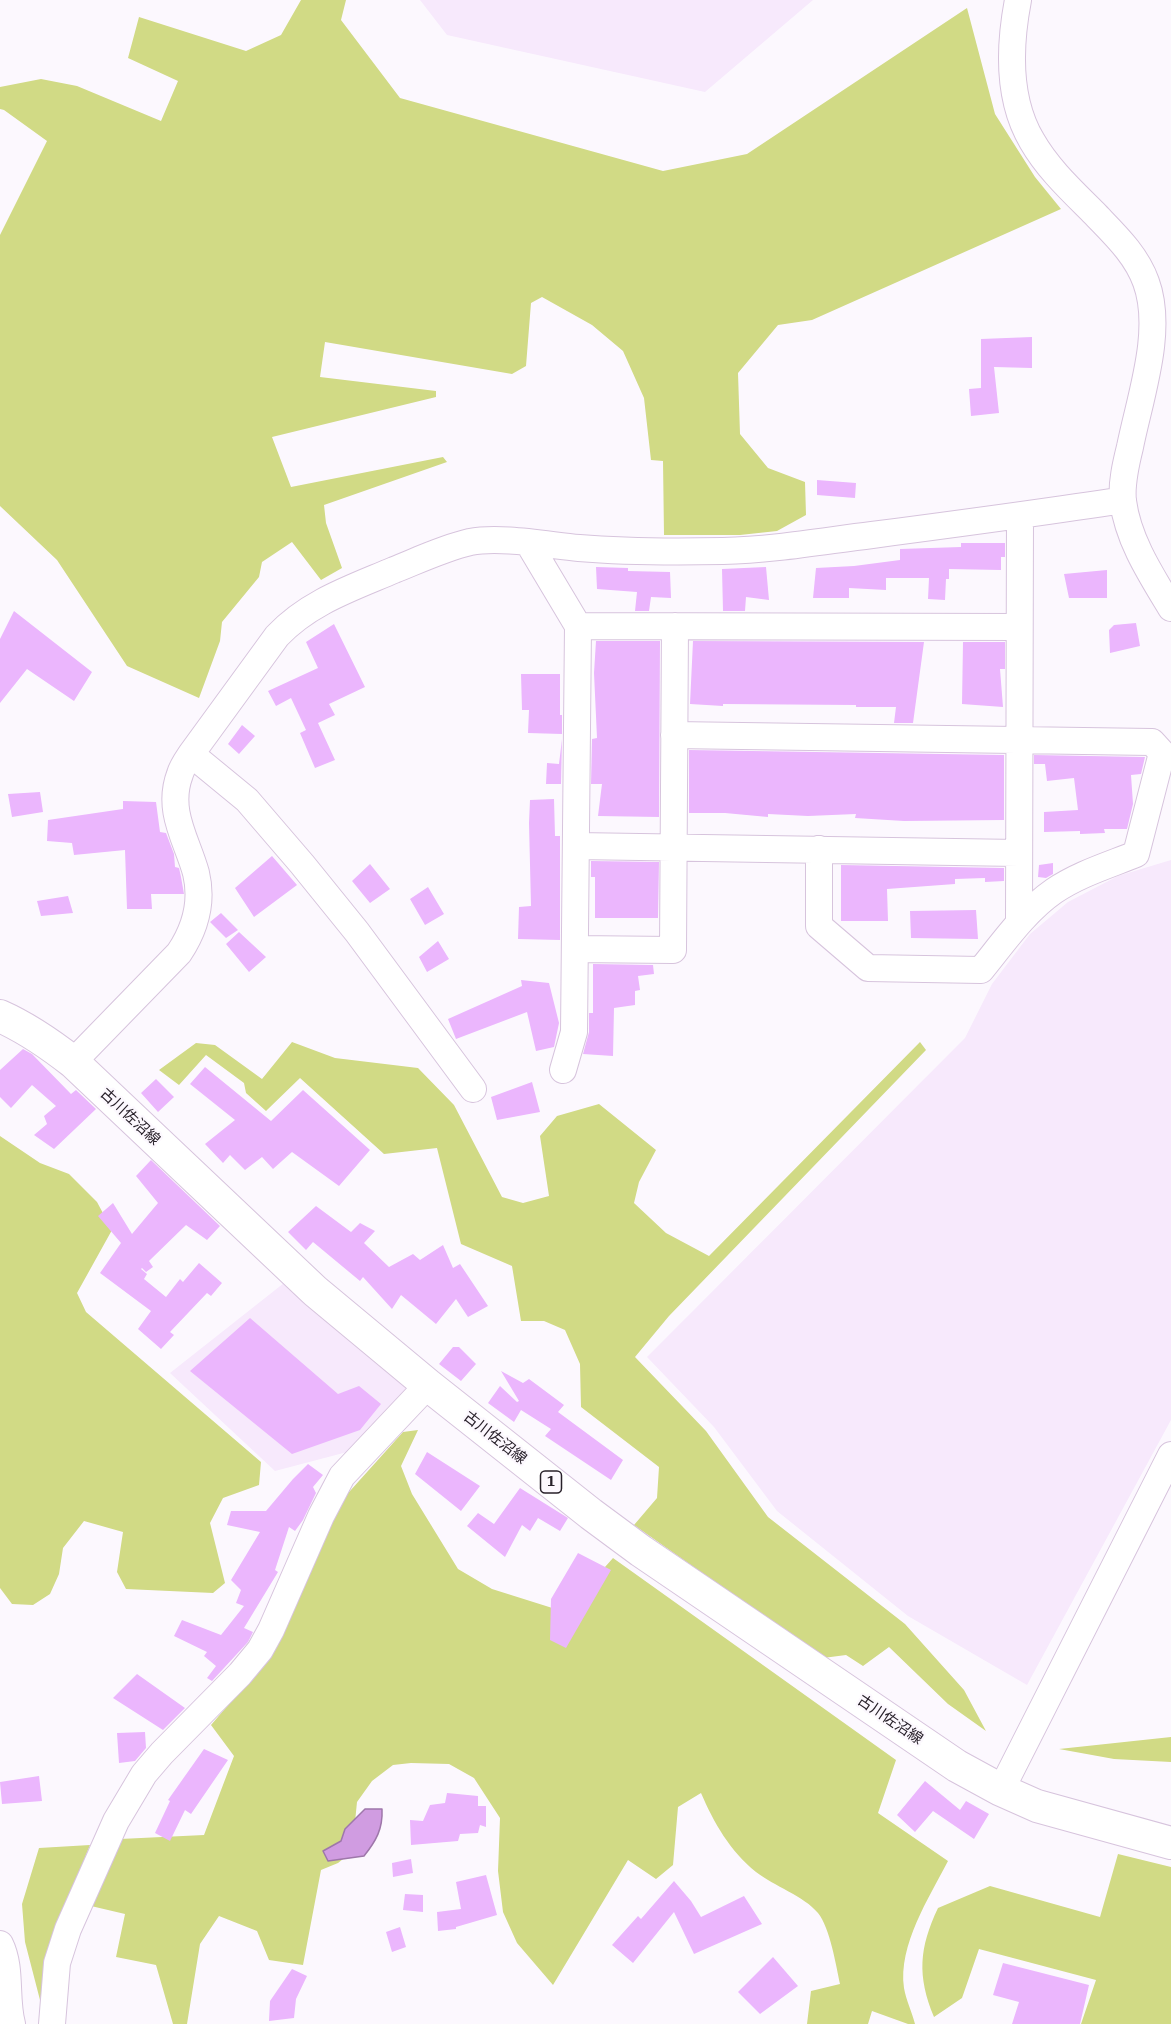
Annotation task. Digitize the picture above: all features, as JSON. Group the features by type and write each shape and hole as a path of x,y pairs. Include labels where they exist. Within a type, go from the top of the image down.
{"main road":[{"name":"古川佐沼線","path":"0,1016 17,1023 49,1043 73,1062 315,1291 428,1385 641,1551 957,1766 1001,1791 1037,1806 1171,1843"}],"street":[{"path":"1018,0 1012,53 1014,95 1031,141 1062,181 1119,238 1134,258 1146,282 1153,329 1126,463 1123,500 1132,533 1146,566 1171,608"},
{"path":"73,1062 179,953 190,937 197,917 199,894 196,873 177,818 176,796 180,774 191,754 277,636 309,608 441,550 471,542 492,540 669,552 728,551 1020,516 1123,500"},
{"path":"1019,923 1020,516"},
{"path":"529,544 578,626 574,1032 563,1070"},
{"path":"578,626 1020,627"},
{"path":"575,949 673,951 675,626"},
{"path":"674,735 1152,742 1162,753 1136,855 1080,876 1053,891 1019,923 981,970 868,968 819,926 819,849"},
{"path":"191,754 248,800 302,864 357,932 473,1089"},
{"path":"577,846 1018,853"},
{"path":"52,2024 57,1963 68,1929 105,1842 125,1806 144,1774 156,1760 240,1674 260,1650 321,1516 342,1476 428,1385"},
{"path":"1001,1791 1171,1455"},
{"path":"0,1944 4,1952 12,2024"}],"shaded area":[{"path":"420,0 813,0 705,92 447,35"},
{"path":"1171,860 1171,1420 1027,1685 908,1616 777,1511 714,1427 647,1357 965,1038 992,984 1030,934 1068,902 1118,876"},
{"path":"284,1283 408,1389 351,1451 275,1471 170,1373"},
{"path":"365,1809 382,1809 382,1816 380,1829 364,1856 328,1861 323,1851 341,1841 345,1829"}],"green space":[{"path":"301,0 346,0 341,20 400,98 663,171 747,154 967,8 995,114 1035,177 1061,209 812,320 778,325 738,373 740,434 768,468 805,482 806,515 777,531 740,535 664,535 663,461 651,460 644,398 623,351 592,325 542,297 531,303 526,366 512,374 325,342 320,377 436,391 436,397 272,437 291,487 443,457 447,462 324,505 326,523 342,568 321,580 292,542 262,562 259,577 222,622 220,641 199,698 127,666 57,560 0,506 0,235 47,141 0,109 0,87 41,79 77,86 161,121 178,81 128,58 139,17 246,51 281,35"},
{"path":"292,1042 335,1058 418,1068 454,1105 502,1197 523,1203 549,1196 540,1136 557,1116 599,1104 656,1150 639,1182 634,1203 666,1233 709,1256 920,1042 926,1050 669,1316 635,1357 706,1431 768,1517 905,1624 964,1690 986,1731 948,1704 889,1647 863,1666 846,1655 823,1658 634,1525 657,1498 659,1467 581,1407 580,1364 565,1330 544,1321 521,1321 512,1266 461,1244 437,1148 384,1154 300,1078 266,1111 246,1093 244,1083 206,1055 179,1085 159,1070 196,1043 215,1045 262,1079"},
{"path":"0,1136 40,1163 69,1174 97,1202 112,1230 77,1293 86,1312 261,1462 259,1485 223,1498 210,1523 225,1583 213,1593 126,1589 117,1572 123,1532 84,1521 63,1548 59,1574 50,1594 33,1605 12,1604 0,1588"},
{"path":"418,1430 401,1466 412,1494 458,1569 492,1589 565,1612 613,1558 896,1760 878,1813 948,1861 924,1906 906,1955 903,1972 904,1988 915,2024 908,2024 872,2011 868,2024 807,2024 811,1991 840,1984 826,1928 818,1913 805,1901 763,1877 738,1855 717,1826 701,1793 678,1807 673,1865 656,1879 628,1860 553,1985 517,1943 503,1912 498,1871 500,1818 474,1778 449,1764 393,1765 372,1781 357,1802 352,1852 338,1863 321,1870 303,1965 269,1960 257,1931 219,1916 200,1944 187,2024 173,2024 156,1965 116,1957 125,1914 91,1906 120,1839 204,1835 234,1756 211,1725 248,1682 341,1501 403,1432"},
{"path":"1171,1737 1171,1762 1114,1759 1059,1749"},
{"path":"90,1845 57,1927 47,1959 40,2000 25,1942 22,1904 39,1848"},
{"path":"1118,1854 1171,1867 1171,2024 1081,2024 1096,1980 979,1949 962,1998 934,2017 925,1988 922,1962 927,1936 938,1908 990,1886 1100,1917"}],"building":[{"path":"1032,337 1032,368 994,367 999,413 971,416 969,389 981,388 981,339"},
{"path":"817,480 856,483 855,498 817,495"},
{"path":"961,543 1005,543 1005,557 1001,557 1001,570 949,569 945,600 928,599 929,578 886,578 886,590 849,588 849,598 813,598 816,568 900,560 900,549 961,547"},
{"path":"596,567 628,568 628,571 670,572 671,598 651,597 649,611 635,611 637,592 597,589"},
{"path":"766,567 769,600 746,597 745,611 723,611 722,569"},
{"path":"1107,570 1107,598 1069,598 1064,574"},
{"path":"14,611 92,672 74,701 27,669 0,703 0,639"},
{"path":"1136,623 1140,646 1110,653 1109,630 1114,625"},
{"path":"334,624 365,687 329,704 335,715 318,723 335,760 315,768 300,733 306,730 291,698 276,706 268,691 318,668 306,642"},
{"path":"596,641 660,641 659,817 598,816 602,784 591,784 592,739 597,738 594,673"},
{"path":"693,641 924,642 913,723 894,723 896,707 690,704"},
{"path":"963,642 1005,642 1005,669 1000,669 1003,707 962,704"},
{"path":"521,674 560,674 562,734 528,733 529,710 522,710"},
{"path":"242,725 255,736 239,754 228,744"},
{"path":"562,739 561,784 546,784 547,763 559,764"},
{"path":"689,750 1004,755 1004,820 904,821 855,818 856,814 808,816 768,814 768,817 725,813 689,813"},
{"path":"1034,755 1145,757 1141,774 1131,775 1133,804 1127,829 1104,829 1105,833 1080,834 1080,831 1044,832 1044,812 1078,810 1074,778 1047,781 1045,764 1034,764"},
{"path":"40,792 43,812 12,817 8,794"},
{"path":"554,799 555,836 560,836 560,940 518,939 519,907 531,906 530,800"},
{"path":"123,801 156,802 160,832 166,833 174,854 175,867 179,868 184,894 151,894 152,909 127,909 125,850 74,855 72,843 47,841 48,820 123,809"},
{"path":"272,856 297,885 254,917 235,888"},
{"path":"591,861 659,862 658,918 595,918 595,877 591,877"},
{"path":"1053,863 1053,874 1046,878 1038,877 1039,865"},
{"path":"370,864 390,889 370,903 352,881"},
{"path":"841,865 1004,868 1004,881 985,882 985,878 955,879 955,884 887,889 888,921 841,921"},
{"path":"428,887 444,914 425,925 410,899"},
{"path":"68,896 73,913 41,916 37,901"},
{"path":"976,910 978,939 911,938 910,911"},
{"path":"221,913 238,930 226,938 210,922"},
{"path":"239,932 266,957 249,972 226,944"},
{"path":"438,941 449,959 427,972 419,957"},
{"path":"593,964 653,965 654,974 638,976 640,990 635,991 635,1005 614,1008 613,1056 583,1054 589,1032 589,1013 593,1013"},
{"path":"521,980 549,983 559,1023 554,1047 536,1051 527,1012 456,1039 448,1019 522,986"},
{"path":"23,1049 32,1054 71,1094 76,1090 96,1109 54,1149 34,1135 47,1124 44,1116 56,1106 32,1085 11,1108 0,1097 0,1070"},
{"path":"205,1067 271,1121 303,1090 370,1150 339,1186 292,1152 273,1169 262,1157 245,1170 230,1155 223,1163 205,1144 235,1120 190,1084"},
{"path":"156,1079 174,1097 158,1112 141,1093"},
{"path":"532,1082 540,1112 497,1120 491,1097"},
{"path":"151,1160 220,1226 207,1240 186,1225 149,1261 153,1267 146,1272 141,1269 147,1274 144,1279 166,1297 180,1279 183,1282 199,1263 222,1283 211,1296 207,1293 170,1332 174,1335 161,1349 138,1329 151,1311 100,1273 121,1243 98,1216 113,1203 132,1234 158,1203 136,1176"},
{"path":"316,1206 351,1232 360,1223 375,1231 364,1243 389,1267 413,1254 420,1260 443,1245 453,1268 460,1264 488,1306 468,1317 456,1299 436,1324 401,1295 392,1309 363,1277 360,1281 313,1242 306,1250 288,1232"},
{"path":"250,1318 338,1394 359,1386 381,1404 360,1430 292,1454 190,1371"},
{"path":"453,1347 459,1347 476,1364 461,1381 439,1364"},
{"path":"501,1371 523,1383 529,1379 564,1405 558,1412 623,1460 611,1480 545,1436 551,1429 521,1410 514,1422 488,1403 500,1386 517,1402 519,1401"},
{"path":"427,1452 480,1486 461,1511 415,1474"},
{"path":"308,1464 323,1475 313,1487 316,1493 295,1531 289,1527 275,1570 278,1572 244,1628 253,1632 248,1642 212,1681 207,1678 216,1666 204,1656 207,1652 174,1636 182,1620 221,1635 244,1606 236,1603 241,1590 231,1580 260,1532 227,1525 231,1511 266,1511"},
{"path":"520,1488 568,1518 560,1531 538,1518 530,1531 522,1525 505,1557 467,1526 478,1513 494,1524"},
{"path":"578,1553 611,1570 566,1648 550,1640 551,1599"},
{"path":"137,1674 185,1708 163,1730 113,1698"},
{"path":"145,1732 146,1748 135,1761 119,1763 117,1733"},
{"path":"204,1749 228,1760 191,1814 185,1810 170,1841 155,1833 170,1801 168,1800"},
{"path":"39,1776 42,1801 2,1804 0,1782"},
{"path":"925,1781 960,1810 966,1801 989,1814 974,1839 933,1811 915,1832 897,1815"},
{"path":"447,1793 478,1796 478,1806 486,1806 486,1827 480,1825 478,1833 460,1834 458,1841 411,1845 410,1820 423,1821 430,1805 445,1803"},
{"path":"411,1859 413,1873 393,1877 392,1863"},
{"path":"486,1875 497,1915 456,1927 456,1929 438,1931 437,1912 461,1909 456,1882"},
{"path":"674,1881 701,1917 744,1896 762,1924 694,1954 674,1912 633,1963 612,1945 638,1916 641,1919"},
{"path":"405,1894 423,1895 423,1912 403,1910"},
{"path":"400,1927 406,1947 392,1952 386,1932"},
{"path":"773,1957 798,1986 760,2014 738,1992"},
{"path":"1003,1963 1089,1985 1080,2024 1012,2024 1019,2002 993,1995"},
{"path":"292,1969 307,1976 296,1999 294,2018 269,2021 270,2001"}]}
